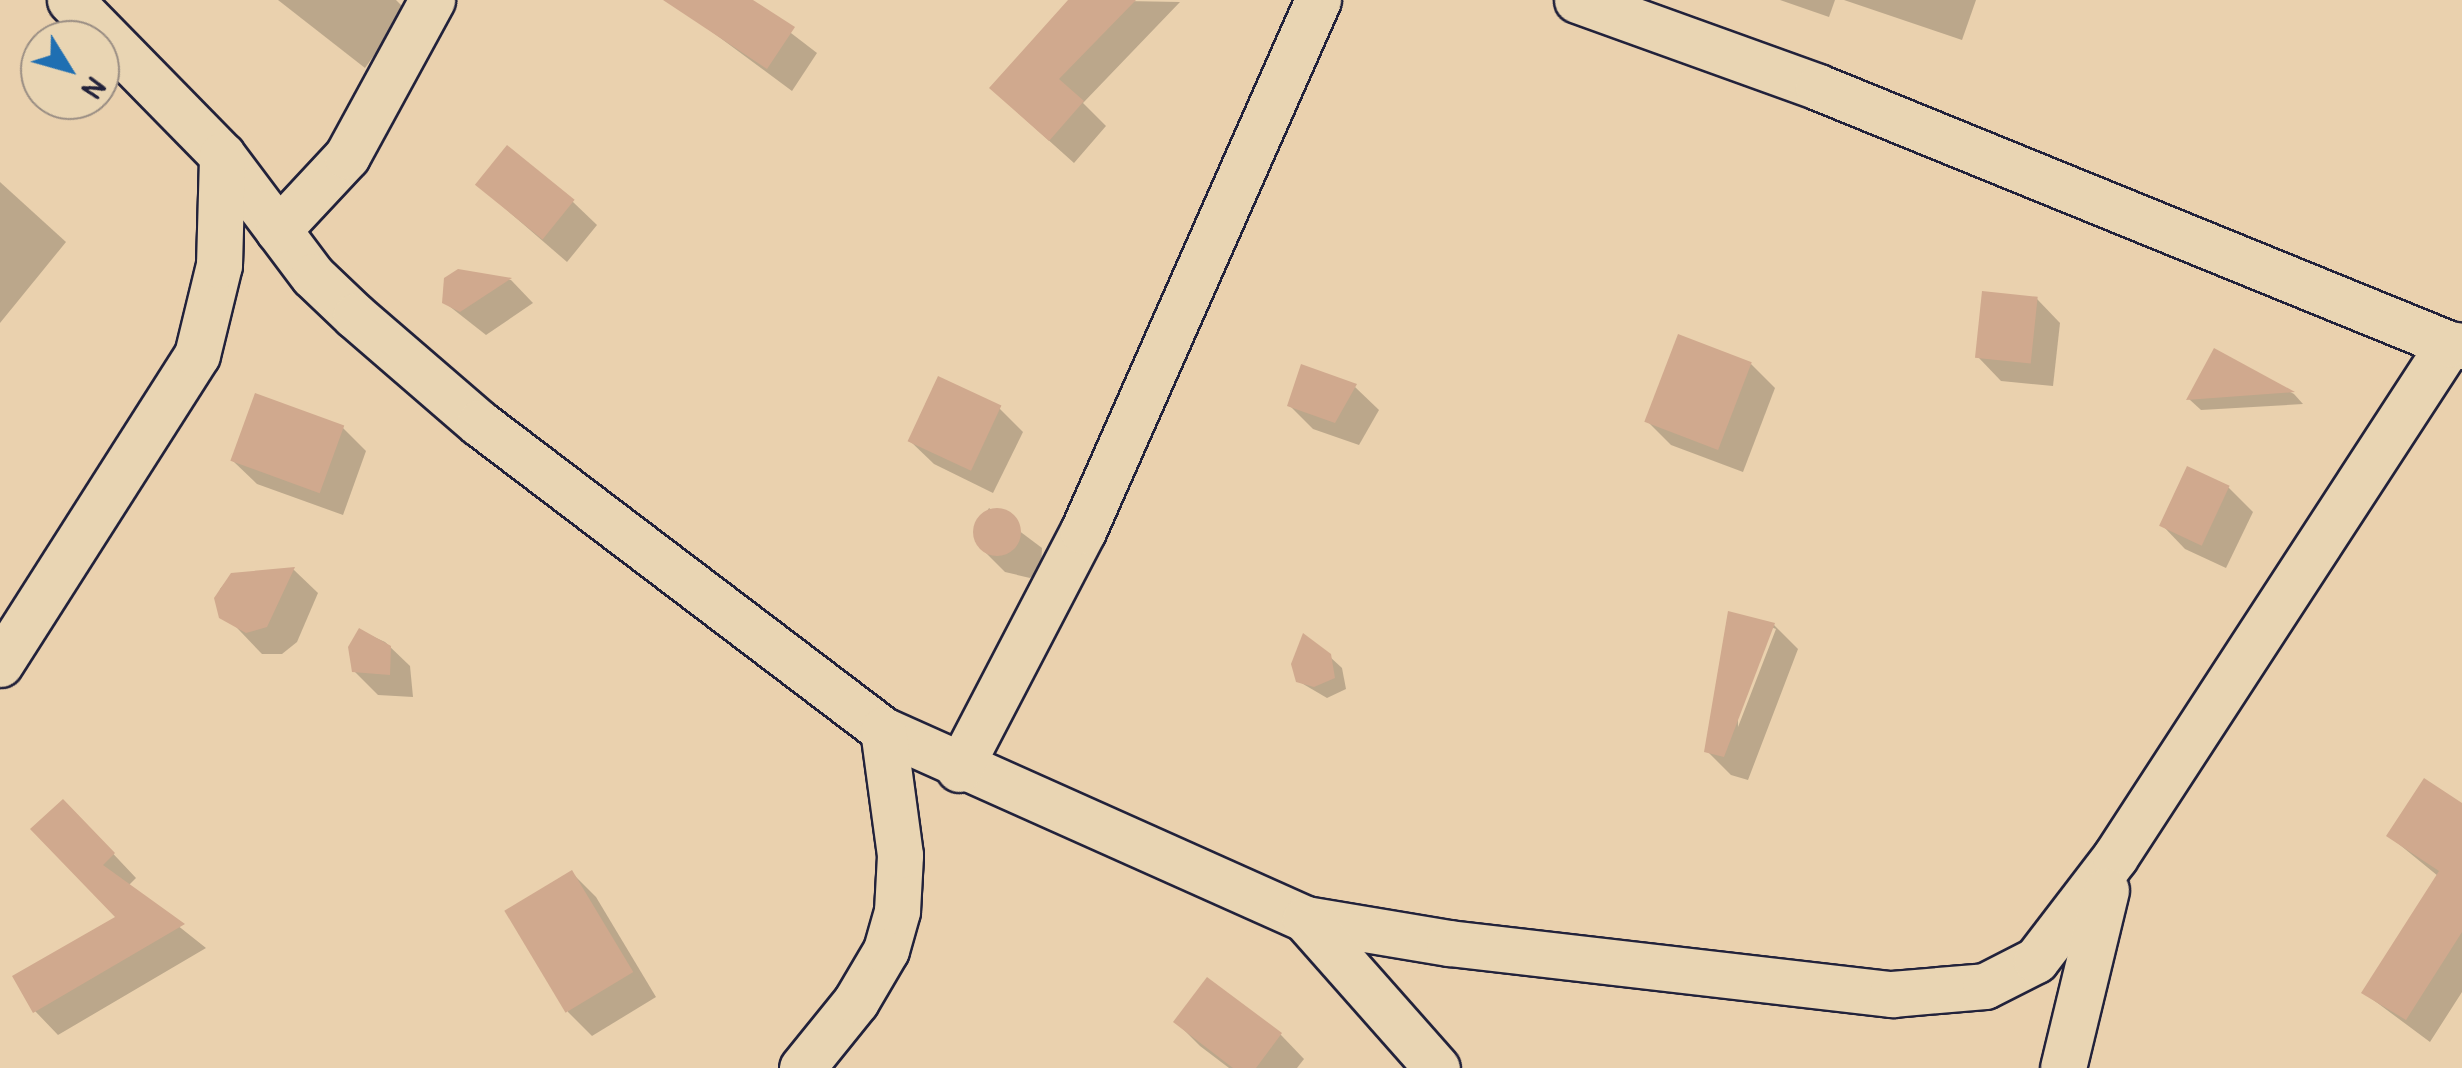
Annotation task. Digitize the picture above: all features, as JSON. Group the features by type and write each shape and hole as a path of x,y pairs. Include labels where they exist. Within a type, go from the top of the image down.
{"street":[{"path":"70,0 222,155 278,230 355,316 479,423 883,730 959,769 1305,919 1702,977 1892,994 1985,986 2036,960 2115,858 2456,345 1818,87 1578,0"},
{"path":"278,230 347,156 432,0"},
{"path":"959,769 1084,531 1318,0"},
{"path":"0,664 197,356 219,265 222,155"},
{"path":"802,1068 856,1001 886,950 898,910 900,855 883,730"},
{"path":"2062,1068 2115,858"},
{"path":"1305,919 1436,1068"}],"building":[{"path":"663,0 753,0 795,27 767,69"},
{"path":"1068,0 1136,0 1059,79 1084,101 1049,141 989,88"},
{"path":"507,145 575,200 543,239 475,185"},
{"path":"458,269 512,278 460,312 442,303 444,278"},
{"path":"1982,291 2038,297 2031,363 1975,358"},
{"path":"1678,334 1752,362 1718,450 1644,422"},
{"path":"2214,348 2295,392 2186,400"},
{"path":"1301,364 1357,384 1335,423 1287,406"},
{"path":"938,376 1001,406 971,471 908,441"},
{"path":"255,393 344,425 320,493 230,461"},
{"path":"2187,466 2230,486 2202,546 2159,526"},
{"path":"997,508 1014,515 1021,532 1014,549 997,556 980,549 973,532 980,515"},
{"path":"295,567 267,627 246,633 219,618 214,598 231,573"},
{"path":"1728,611 1775,623 1724,757 1704,752"},
{"path":"359,628 391,646 390,675 352,672 348,647"},
{"path":"1303,633 1331,654 1335,678 1314,687 1296,682 1291,664"},
{"path":"2424,778 2462,803 2462,932 2406,1020 2361,993 2439,871 2386,836"},
{"path":"63,799 115,853 103,865 185,924 33,1013 12,976 115,917 30,829"},
{"path":"572,870 633,972 566,1013 504,911"},
{"path":"1207,977 1282,1033 1256,1068 1233,1068 1173,1022"}]}
